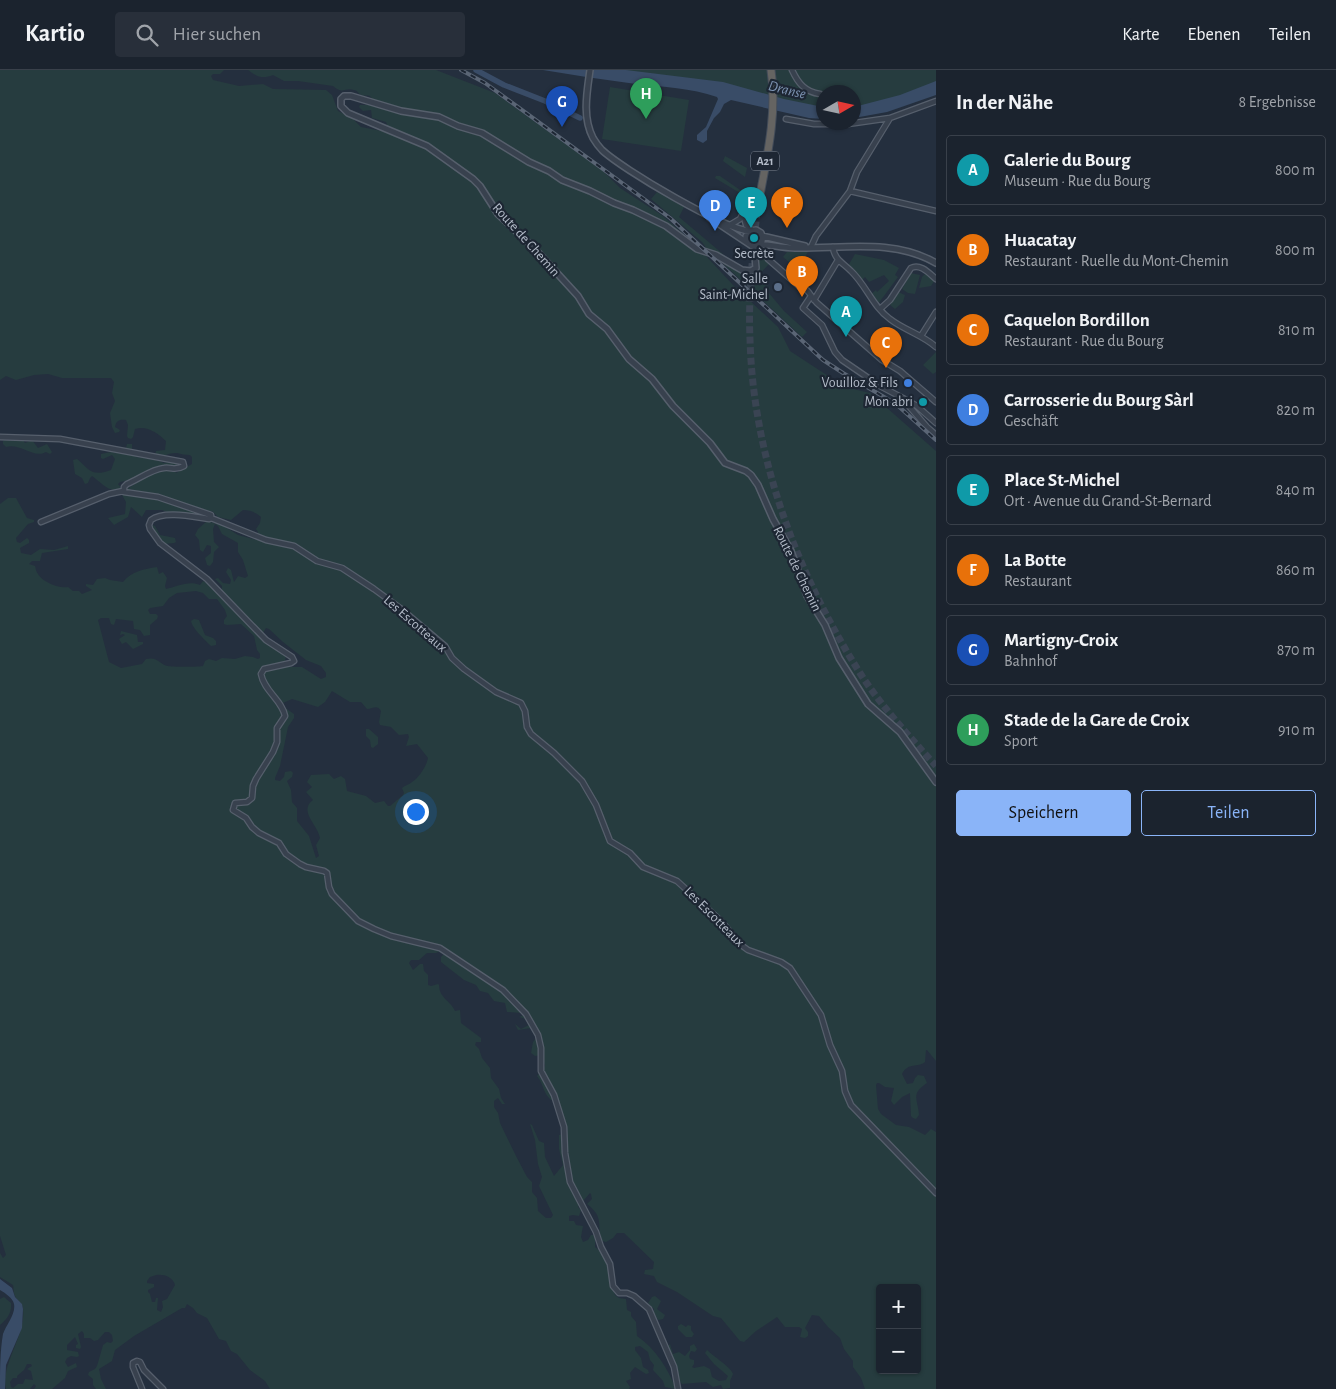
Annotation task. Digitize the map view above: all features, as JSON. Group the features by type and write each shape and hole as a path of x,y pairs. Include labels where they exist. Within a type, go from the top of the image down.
{"highway":[{"name":"A21","path":"757,211 773,111 771,70"}],"street":[{"path":"590,70 587,99 588,126 593,138 601,149 626,167 695,208 747,242 786,248 895,248 918,253 936,263"},
{"path":"792,70 807,90 816,93"},
{"name":"Route de Chemin","path":"758,245 756,268 751,271 742,270 716,255 694,247 666,226 566,182 552,172 529,162 478,131 458,126 439,117 401,111 351,96 344,96 341,99 340,106 348,113 427,146 473,179 480,186 498,214 521,235 578,296 589,314 607,329 629,359 652,379 673,406 710,443 726,465 746,471 752,476 758,485 772,519 792,551 807,596 825,625 838,658 868,704 900,732 936,782"},
{"path":"786,119 814,124 848,124 890,118 936,101"},
{"path":"809,247 850,191 857,172 890,118"},
{"path":"850,191 936,210"},
{"path":"695,208 737,229 758,231 762,236 809,247"},
{"path":"730,225 740,219 743,213 746,225 751,231"},
{"path":"747,242 747,235 751,231"},
{"path":"758,245 762,236"},
{"path":"758,245 768,259 800,286 806,288 812,298 882,360 900,371 936,402"},
{"path":"833,247 833,252 838,260 856,276 880,309 891,320 921,336 936,347"},
{"path":"838,260 812,298 802,308 820,321 835,352 842,360 880,386 917,406 936,423"},
{"path":"880,309 888,303 911,268 918,266 936,279"},
{"path":"921,336 936,312"},
{"path":"901,397 936,435"},
{"path":"0,437 60,438 184,463 184,466 179,469 166,467 156,470 126,485 123,488 124,492 109,494 41,522"},
{"name":"Les Escotteaux","path":"124,492 158,497 210,515 211,518 266,540 294,546 317,560 342,568 400,608 445,646 452,658 464,669 496,692 521,704 525,711 526,724 531,734 574,771 586,786 610,841 630,853 643,867 677,881 721,921 745,949 781,962 790,968 820,1015 830,1045 842,1071 845,1090 851,1105 936,1193"},
{"name":"Les Escotteaux","path":"211,518 159,516 152,519 149,526 162,545 207,579 254,628 271,644 292,657 294,661 264,670 261,674 269,691 283,708 285,716 277,728 277,742 273,752 268,757 253,786 252,798 247,802 235,803 234,810 246,818 259,834 279,843 286,854 300,864 327,873 332,894 358,920 392,936 440,948 502,990 526,1014 539,1037 541,1072 554,1095 559,1117 564,1127 565,1152 570,1182 594,1227 608,1261 615,1288 619,1293 637,1297 650,1312 654,1325 674,1367 678,1389"},
{"path":"142,1389 133,1367 133,1363 137,1361 140,1362 144,1370 163,1389"}],"green space":[{"path":"0,70 224,70 220,74 213,74 211,76 213,80 239,86 263,84 273,89 326,90 332,95 338,111 352,118 361,127 382,131 385,130 386,122 372,118 371,110 363,111 359,107 360,105 371,105 372,99 370,96 361,95 351,89 340,90 333,86 284,81 273,75 260,77 248,70 436,70 495,93 603,171 620,188 663,216 695,244 733,285 778,327 790,351 845,387 870,393 936,451 936,1061 926,1050 925,1062 907,1068 902,1074 907,1084 913,1083 918,1075 924,1076 927,1083 918,1090 916,1097 919,1115 916,1119 911,1116 910,1093 902,1097 894,1105 891,1101 894,1088 885,1087 879,1083 876,1085 878,1109 881,1114 896,1125 909,1127 925,1135 931,1129 936,1132 936,1389 865,1389 861,1378 853,1367 853,1361 844,1349 840,1338 819,1316 812,1315 805,1328 808,1336 805,1338 800,1337 802,1329 799,1327 785,1327 777,1317 756,1331 744,1342 740,1341 721,1318 713,1316 677,1292 657,1282 654,1276 644,1274 645,1270 653,1269 654,1262 624,1233 617,1233 606,1242 602,1241 598,1217 587,1204 592,1199 590,1193 578,1207 581,1210 579,1216 569,1216 569,1221 574,1221 576,1225 583,1226 581,1237 583,1242 588,1240 591,1235 595,1235 595,1247 601,1252 608,1265 615,1295 626,1299 627,1310 631,1312 631,1316 636,1322 637,1336 650,1347 660,1360 676,1389 665,1387 663,1381 653,1370 654,1365 650,1360 648,1352 640,1346 635,1347 635,1350 641,1358 643,1367 649,1373 646,1374 635,1367 630,1373 631,1379 626,1381 630,1387 629,1389 270,1389 265,1381 250,1370 237,1354 231,1351 226,1341 219,1339 207,1318 197,1313 187,1304 185,1308 134,1336 115,1350 112,1361 99,1369 106,1389 96,1389 93,1385 93,1379 88,1375 97,1366 103,1345 113,1341 112,1335 109,1332 105,1332 98,1340 94,1341 90,1338 84,1338 82,1331 78,1334 80,1349 76,1348 78,1344 75,1337 67,1345 67,1350 78,1352 79,1356 71,1356 65,1362 68,1367 76,1363 77,1367 68,1371 65,1378 52,1389 34,1389 36,1386 34,1384 30,1389 6,1389 7,1370 21,1330 23,1309 15,1296 13,1285 0,1277 0,1253 3,1258 6,1255 0,1236 0,504 8,498 16,498 27,518 34,520 16,538 17,542 20,543 27,538 29,540 29,543 20,548 21,553 31,555 40,549 54,550 68,546 68,549 42,553 40,561 32,561 29,564 35,566 40,577 47,582 60,587 68,587 82,594 92,590 86,584 93,585 97,579 105,578 123,582 134,573 157,567 159,574 163,572 167,578 166,589 187,584 200,585 203,581 222,590 222,586 215,579 218,578 223,583 230,584 231,580 226,572 228,568 231,570 234,582 238,576 245,578 248,576 243,560 238,552 238,543 222,534 215,524 213,529 214,542 219,547 214,552 213,562 210,566 207,565 205,558 211,553 211,546 207,545 203,552 200,550 199,540 195,535 198,529 207,521 224,526 238,535 257,540 258,532 256,529 261,517 246,510 243,510 231,520 218,517 212,511 200,516 184,512 169,513 162,510 146,510 142,517 131,507 128,517 114,525 108,518 125,514 126,502 122,495 134,495 134,490 127,489 135,484 133,479 120,482 118,484 121,488 117,490 109,489 92,476 88,483 85,484 82,478 75,474 73,460 77,459 91,471 104,472 111,470 115,459 112,455 103,459 101,454 111,452 126,454 129,451 126,448 127,444 132,444 132,451 136,457 164,463 170,461 177,463 176,473 192,464 192,457 177,453 155,456 156,451 165,450 166,441 156,433 143,428 135,429 133,437 131,439 128,438 126,420 117,422 115,427 120,430 115,433 110,413 115,401 112,393 114,382 111,378 62,378 48,374 34,375 16,380 6,376 0,380","holes":["196,591 203,593 209,599 217,599 227,616 224,624 241,624 254,636 260,658 245,656 235,659 222,658 216,661 209,659 205,661 203,666 197,667 168,666 150,658 146,659 142,664 121,668 109,662 98,620 109,618 111,624 114,625 116,619 133,621 134,629 140,630 144,636 150,635 150,625 158,616 150,614 148,610 150,608 163,606 169,598 177,593","266,628 269,629 306,660 321,666 326,673 326,677 321,679 302,667 286,667 284,665 286,656 270,646 263,633","332,691 350,702 361,702 367,709 378,708 381,711 380,725 391,727 399,735 408,734 406,746 417,744 428,758 420,774 410,784 402,788 403,795 390,806 384,801 375,803 366,796 347,791 345,779 341,776 334,779 329,774 311,775 307,782 312,787 306,792 313,800 307,809 320,838 316,845 319,856 316,858 309,836 297,821 297,808 292,802 291,790 287,781 292,777 293,773 291,771 285,772 284,777 280,781 275,780 275,778 280,766 288,727 294,718 294,714 284,707 283,703 292,699 318,707 325,702","442,950 445,953 441,957 441,962 464,980 476,985 480,991 488,993 494,1001 505,1003 507,1012 522,1013 524,1015 519,1017 526,1019 529,1025 521,1029 515,1024 518,1030 537,1029 539,1034 533,1042 531,1053 535,1056 542,1055 545,1066 537,1076 548,1097 551,1100 555,1099 566,1131 566,1133 559,1135 559,1149 563,1165 554,1176 545,1157 544,1143 539,1141 530,1124 542,1177 539,1186 553,1215 551,1218 546,1218 538,1211 537,1198 532,1192 532,1182 527,1177 500,1123 498,1113 494,1107 494,1101 498,1098 502,1104 505,1104 499,1089 491,1078 490,1068 475,1045 476,1042 481,1042 481,1038 461,1023 460,1010 455,1011 441,993 439,985 428,985 428,975 424,971 423,964 420,964 413,970 409,963 411,960 419,960 427,953 436,953","156,1275 165,1276 172,1280 175,1285 167,1299 162,1301 163,1307 161,1312 157,1310 158,1298 156,1298 155,1302 152,1302 148,1292 148,1290 154,1287 154,1284 147,1283 150,1277","27,1364 31,1364 32,1366 27,1369 31,1371 33,1380 25,1379 23,1384 11,1387 10,1382 13,1378 17,1378"]},
{"path":"595,70 936,70 936,88 861,109 861,85 816,85 816,109"},
{"path":"610,87 689,100 681,151 602,139"},
{"path":"725,156 747,168 745,177 723,161"},
{"path":"720,176 743,192 741,197 738,197 740,193 715,178"},
{"path":"657,192 684,207 679,217 724,255 707,249 702,242 651,199"},
{"path":"787,252 808,252 797,270 803,275 799,280 788,271 793,272 795,267 783,257"},
{"path":"759,254 769,264 757,277 770,288 768,292 784,311 807,332 802,337 716,257 749,276 755,275 759,268"},
{"path":"855,254 884,260 899,268 895,275 898,277 878,304 871,294 876,290 877,292 889,281 884,275 869,282 865,277 862,280 848,266"},
{"path":"911,273 920,275 915,294 908,293 902,289"},
{"path":"926,273 935,280 931,286 919,288 922,277"},
{"path":"898,292 905,295 903,302 895,309 890,305"},
{"path":"936,352 936,372 933,374 923,365"},
{"path":"8,438 23,440 25,443 32,440 38,448 47,444 52,452 50,454 46,452 36,454 17,447 6,447 3,441"},
{"path":"150,524 155,526 160,535 175,538 176,542 164,544 150,533"},
{"path":"194,619 199,620 205,635 213,638 216,641 216,645 211,646 196,630 191,621"},
{"path":"121,631 137,635 138,642 143,642 143,644 133,649 126,642 122,644 119,639 125,635 120,635"},
{"path":"366,729 369,729 378,737 378,744 373,748 366,736"},
{"path":"655,1296 661,1301 657,1309 665,1315 663,1319 658,1320 654,1309 648,1303"},
{"path":"4,1297 11,1303 11,1310 7,1318 0,1325 0,1299"},
{"path":"681,1324 686,1327 688,1325 691,1326 694,1334 692,1337 686,1337 678,1329 678,1326"},
{"path":"670,1344 673,1354 679,1352 685,1356 690,1350 690,1346 694,1344 697,1349 695,1352 691,1351 689,1356 690,1359 694,1360 692,1367 704,1366 710,1369 712,1377 719,1381 726,1380 728,1376 705,1353 707,1350 732,1371 730,1388 723,1389 721,1385 713,1387 706,1382 682,1384 679,1380 677,1366 667,1347"}],"water":[{"name":"Dranse","path":"543,70 626,70 723,82 816,106 816,118 731,100 724,104 714,118 707,131 707,140 703,143 697,140 697,135 706,127 718,99 717,97 687,90"},
{"path":"936,81 936,95 887,112 861,117 861,105 900,95"},
{"path":"0,1279 12,1288 15,1297 22,1304 23,1309 22,1328 6,1365 5,1389 0,1389 2,1341 3,1334 12,1316 14,1304 0,1290"}],"waterway":[{"path":"476,70 504,85 545,101 580,118"}],"tunnel":[{"path":"757,211 750,307 753,383 760,427 782,513 798,555 817,596 837,635 860,673 886,709 936,766"}],"railway":[{"path":"461,70 485,83 670,218 823,360 896,404 936,440"}],"place":[{"name":"Stade de la Gare de Croix","path":"646,119"},
{"name":"Martigny-Croix","path":"562,127"},
{"name":"Place St-Michel","path":"751,228"},
{"name":"La Botte","path":"787,228"},
{"name":"Carrosserie du Bourg Sàrl","path":"715,231"},
{"name":"Secrète","path":"754,238"},
{"name":"Salle Saint-Michel","path":"778,287"},
{"name":"Huacatay","path":"802,297"},
{"name":"Galerie du Bourg","path":"846,337"},
{"name":"Caquelon Bordillon","path":"886,368"},
{"name":"Vouilloz & Fils","path":"908,383"},
{"name":"Mon abri","path":"923,402"}]}
